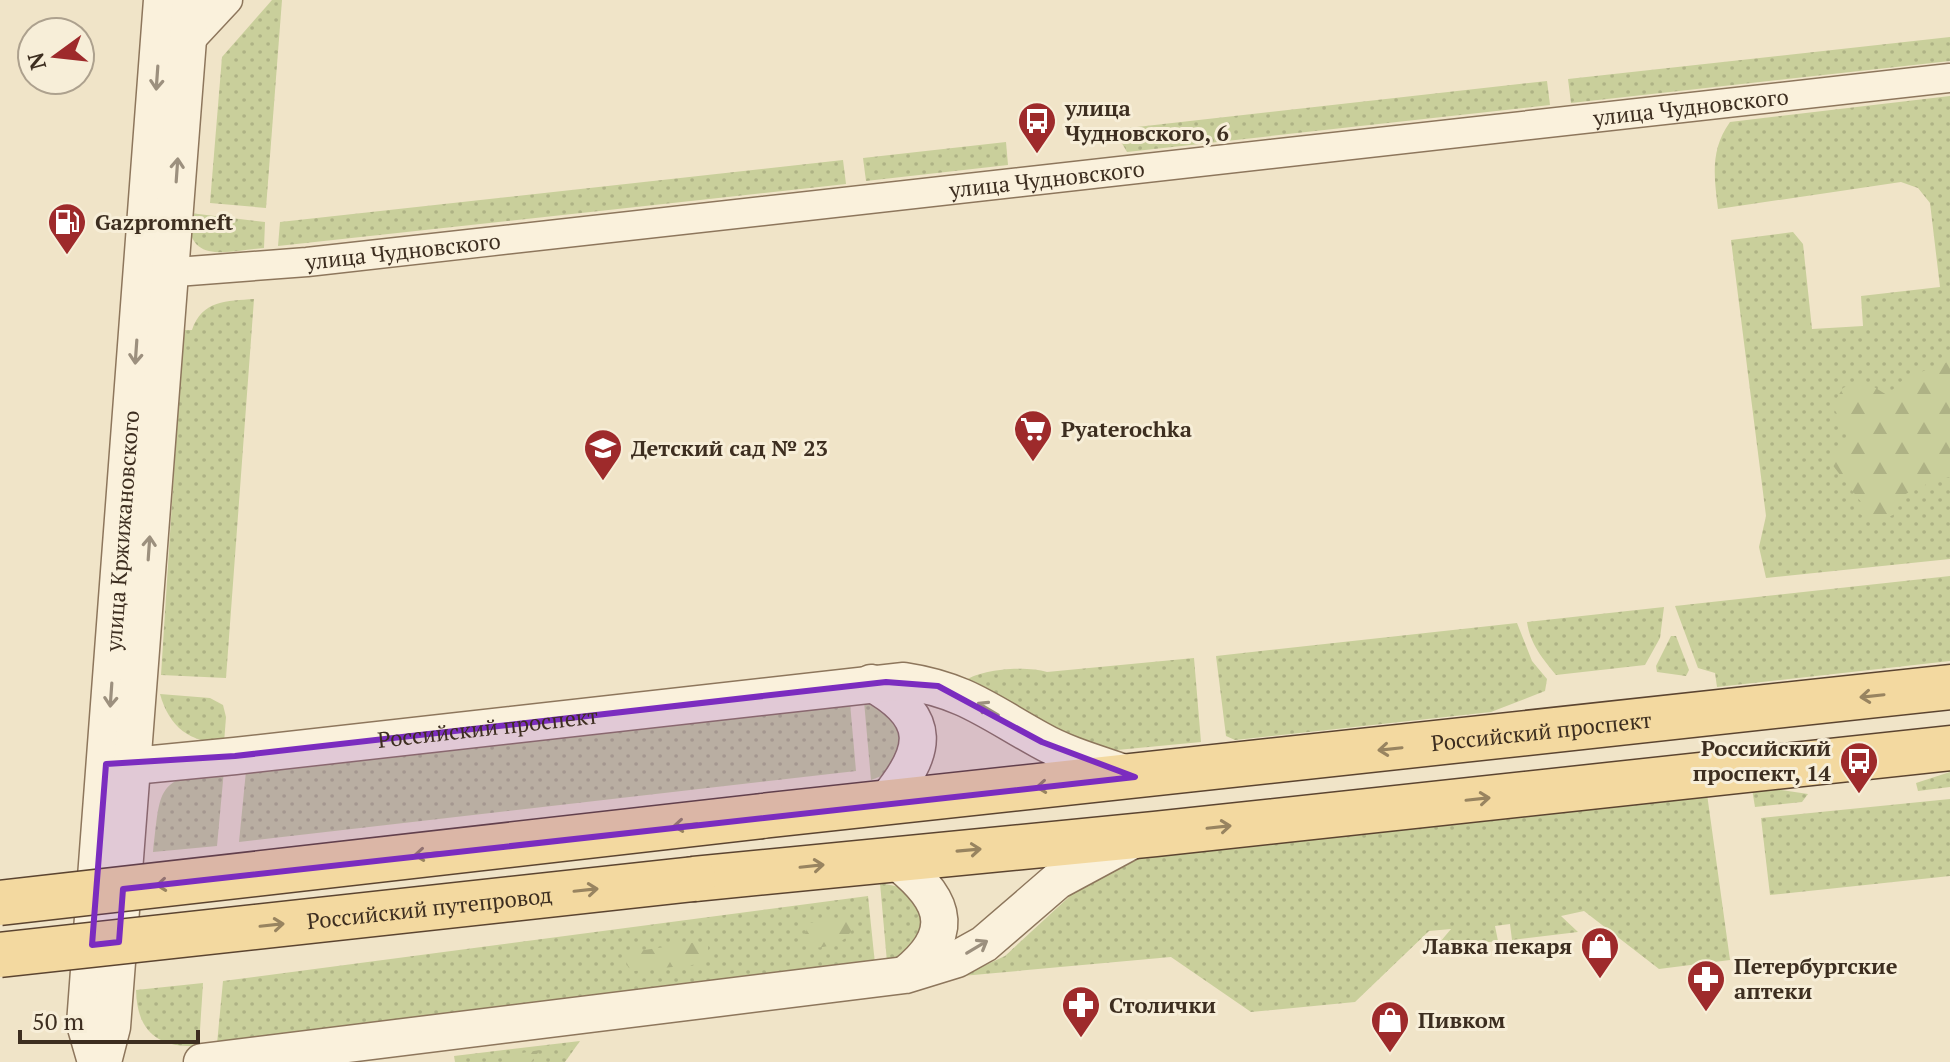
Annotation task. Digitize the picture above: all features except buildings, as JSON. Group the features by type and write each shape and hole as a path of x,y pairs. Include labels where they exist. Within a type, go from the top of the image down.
{"main road":[{"name":"Российский проспект","path":"867,804 1950,687"},
{"path":"874,859 1142,835 1950,748"},
{"path":"0,903 867,804"},
{"name":"Российский путепровод","path":"0,955 874,859"}],"street":[{"name":"улица Кржижановского","path":"103,1062 112,1027 119,765 155,275 162,0"},
{"name":"улица Кржижановского","path":"155,275 191,0"},
{"path":"187,44 228,0"},
{"name":"улица Чудновского","path":"155,275 1950,78"},
{"name":"Российский проспект","path":"119,765 904,681 938,686 970,698 1042,742 1135,777"},
{"path":"867,804 916,759 919,740 916,722 905,706 871,683"},
{"name":"улица Кржижановского","path":"96,1062 85,1024 119,765"},
{"path":"202,1062 905,975 957,959 984,944 1057,881 1142,835"},
{"path":"874,859 930,892 938,910 940,929 934,946 905,975"}],"highlighted area":[{"path":"886,682 938,686 1042,742 1135,777 123,889 119,942 92,945 106,764 235,756"}],"green space":[{"path":"272,0 282,0 266,208 210,203 222,57"},
{"path":"1950,37 1950,61 1571,103 1568,79"},
{"path":"1547,81 1550,105 1127,152 1120,140 1119,129"},
{"path":"1950,96 1950,559 1766,578 1759,547 1766,516 1731,240 1793,232 1803,244 1812,329 1863,326 1861,296 1940,287 1930,203 1918,188 1901,182 1718,209 1715,174 1719,143 1730,122"},
{"path":"1006,142 1008,165 866,181 863,158"},
{"path":"843,160 846,184 278,246 280,222"},
{"path":"190,213 265,222 264,248 212,252 202,248 194,241 190,230"},
{"path":"254,299 226,678 161,675 183,330 192,330 202,313 217,304"},
{"path":"1950,361 1950,477 1929,479 1921,492 1915,489 1902,496 1893,515 1874,523 1860,514 1861,502 1831,463 1850,434 1832,406 1843,388 1861,379 1887,395 1905,378"},
{"path":"1950,576 1950,661 1717,687 1715,673 1698,668 1675,606"},
{"path":"1664,607 1660,638 1645,665 1556,675 1534,644 1527,622"},
{"path":"1517,623 1532,661 1547,679 1545,691 1491,712 1235,740 1226,736 1216,656"},
{"path":"1671,636 1676,636 1689,670 1686,676 1657,672 1656,666"},
{"path":"1194,658 1201,742 1117,750 1092,747 962,683 980,674 1003,670 1047,672"},
{"path":"160,694 210,698 223,705 226,717 224,743 201,740 183,731 169,716"},
{"path":"864,701 883,704 905,742 887,774 871,780"},
{"path":"850,703 856,771 239,842 246,771"},
{"path":"224,770 217,846 153,852 165,790 184,777"},
{"path":"1950,772 1950,787 1918,791 1916,783"},
{"path":"1768,788 1808,794 1802,802 1755,807 1752,789"},
{"path":"1707,794 1730,960 1659,969 1584,911 1561,916 1578,932 1512,940 1510,924 1495,926 1498,941 1435,948 1451,929 1429,931 1355,1002 1251,1012 1171,957 962,976 1005,956 1083,884 1150,853"},
{"path":"1950,799 1950,876 1770,895 1761,818"},
{"path":"880,883 905,888 926,918 910,953 887,962"},
{"path":"868,896 875,964 217,1044 223,981"},
{"path":"846,917 855,923 839,942 814,948 804,936 810,923"},
{"path":"698,942 708,946 708,956 701,964 634,971 628,967 625,956 631,952"},
{"path":"203,983 199,1046 172,1044 152,1034 140,1017 136,990"},
{"path":"580,1041 565,1062 455,1062 454,1056"},
{"path":"540,1050 531,1062 505,1062 504,1056"}],"place":[{"name":"улица Чудновского, 6","path":"1037,155"},
{"name":"Gazpromneft","path":"67,256"},
{"name":"Pyaterochka","path":"1033,463"},
{"name":"Детский сад № 23","path":"603,482"},
{"name":"Российский проспект, 14","path":"1859,795"},
{"name":"Лавка пекаря","path":"1600,980"},
{"name":"Петербургские аптеки","path":"1706,1013"},
{"name":"Столички","path":"1081,1039"},
{"name":"Пивком","path":"1390,1054"}]}
